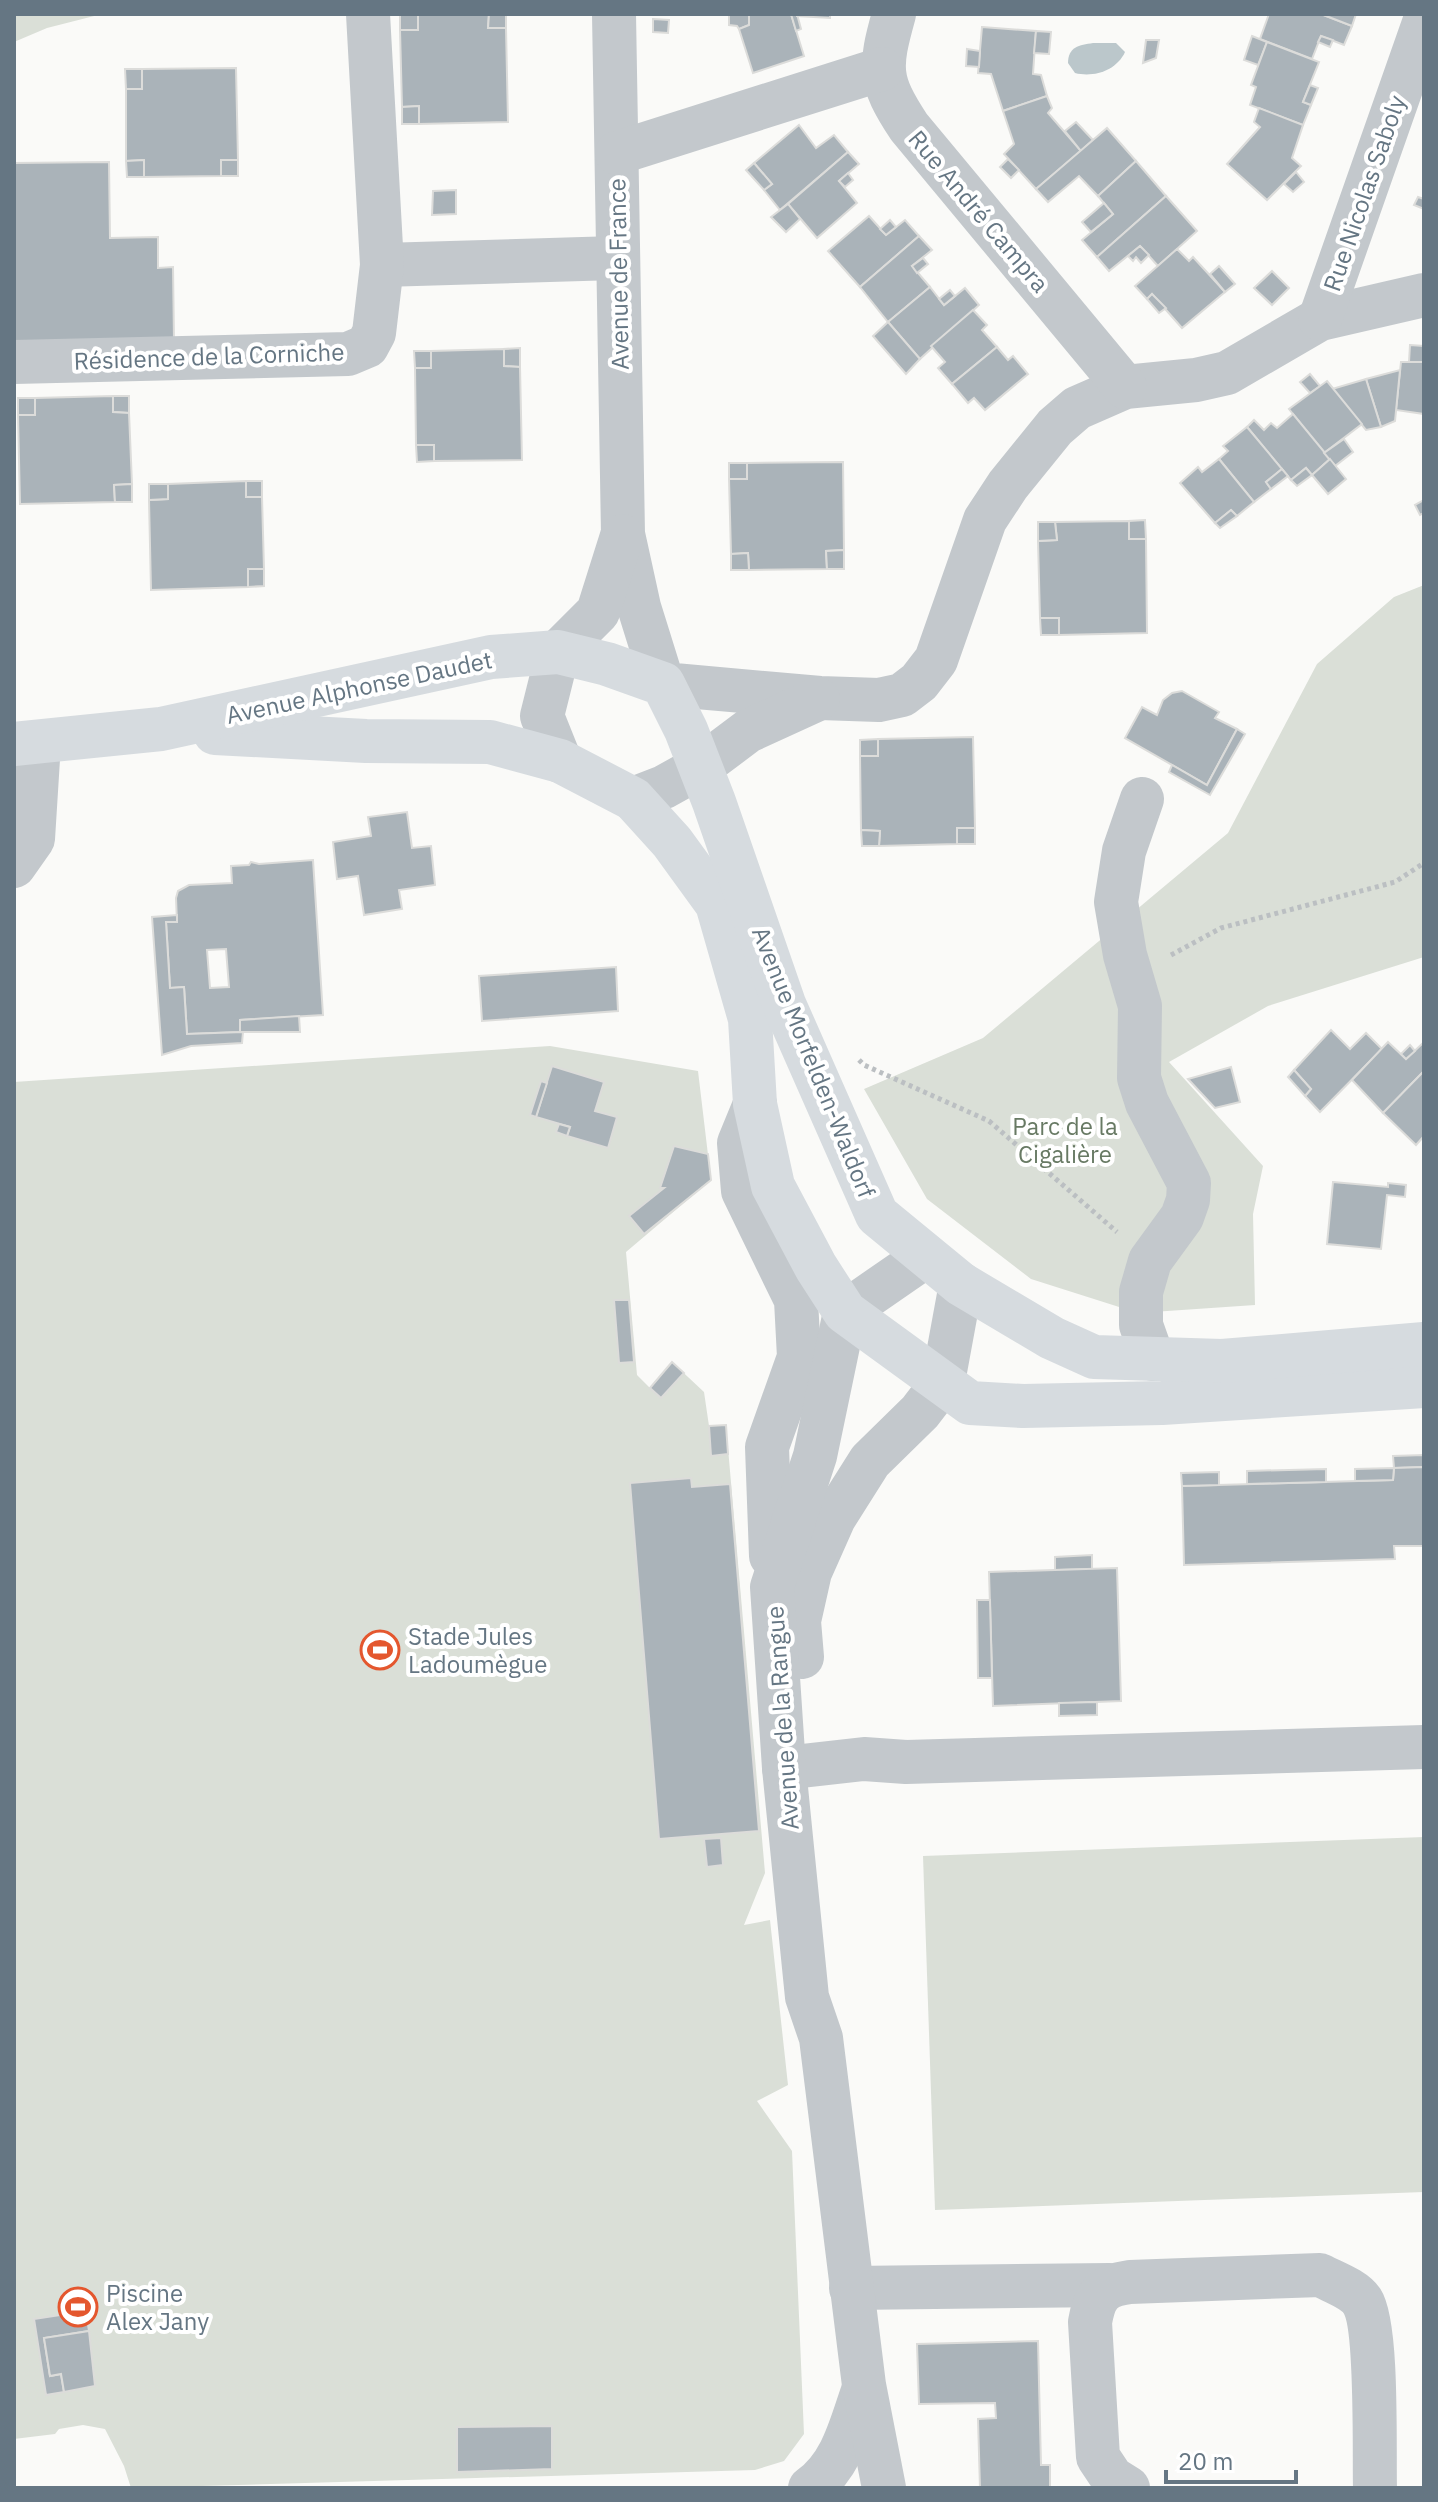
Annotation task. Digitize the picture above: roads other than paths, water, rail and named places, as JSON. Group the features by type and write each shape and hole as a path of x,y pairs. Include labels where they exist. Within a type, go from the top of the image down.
{"main road":[{"path":"558,652 607,664 663,684"},
{"name":"Avenue Alphonse Daudet","path":"26,743 161,729 491,657 558,652"},
{"name":"Avenue Morfelden-Waldorf","path":"663,684 700,767 784,1004 877,1215 961,1284 1052,1338 1094,1357 1222,1361 1424,1344"},
{"name":"Avenue Alphonse Daudet","path":"161,729 366,741 490,742 560,761"},
{"name":"Avenue Morfelden-Waldorf","path":"560,761 633,799 672,842 717,904 750,1019 755,1104 773,1186 816,1267 845,1312 970,1403 1023,1406 1162,1403 1424,1386"}],"street":[{"name":"Résidence de la Corniche","path":"14,362 348,354 367,346 374,333 382,265 368,14"},
{"name":"Avenue de France","path":"614,14 623,534 639,607 663,684"},
{"path":"617,153 882,69 894,14"},
{"name":"Rue Nicolas Saboly","path":"1320,319 1424,23"},
{"name":"Rue André Campra","path":"882,69 891,100 909,127 1125,387"},
{"path":"382,265 616,258"},
{"path":"663,684 820,698 879,700 902,695 919,682 936,660 985,520 1008,485 1055,427 1077,408 1125,387 1196,380 1227,373 1320,319 1424,295"},
{"name":"Avenue de France","path":"558,652 598,612 623,534"},
{"path":"558,652 542,716 560,761"},
{"path":"633,799 664,787 700,767 748,731 820,698"},
{"path":"14,866 33,839 26,743"},
{"path":"1142,799 1124,851 1116,902 1125,955 1140,1006 1139,1078 1147,1103 1189,1183 1188,1200 1182,1217 1150,1261 1141,1292 1141,1325 1153,1359"},
{"path":"755,1104 739,1143 743,1191 796,1300 799,1357 767,1447 772,1587"},
{"path":"796,1300 845,1312 926,1256"},
{"name":"Avenue de la Rangue","path":"798,1766 799,1621 810,1572 834,1518 870,1461 920,1412 943,1382 961,1284"},
{"name":"Avenue de la Rangue","path":"845,1312 815,1456 772,1587 828,1993 821,2038 851,2288 864,2385 884,2488"},
{"path":"798,1766 864,1759 906,1762 1424,1747"},
{"path":"851,2288 1110,2285 1320,2275 1345,2287 1362,2301 1371,2329 1375,2488"},
{"path":"1110,2285 1094,2302 1090,2322 1098,2457 1112,2478 1128,2488"},
{"path":"810,2488 823,2479 842,2450 864,2385"}],"place":[{"name":"Stade Jules Ladoumègue","path":"380,1650"},
{"name":"Piscine Alex Jany","path":"78,2307"}],"park label":[{"name":"Parc de la Cigalière","path":"1065,1140"}]}
